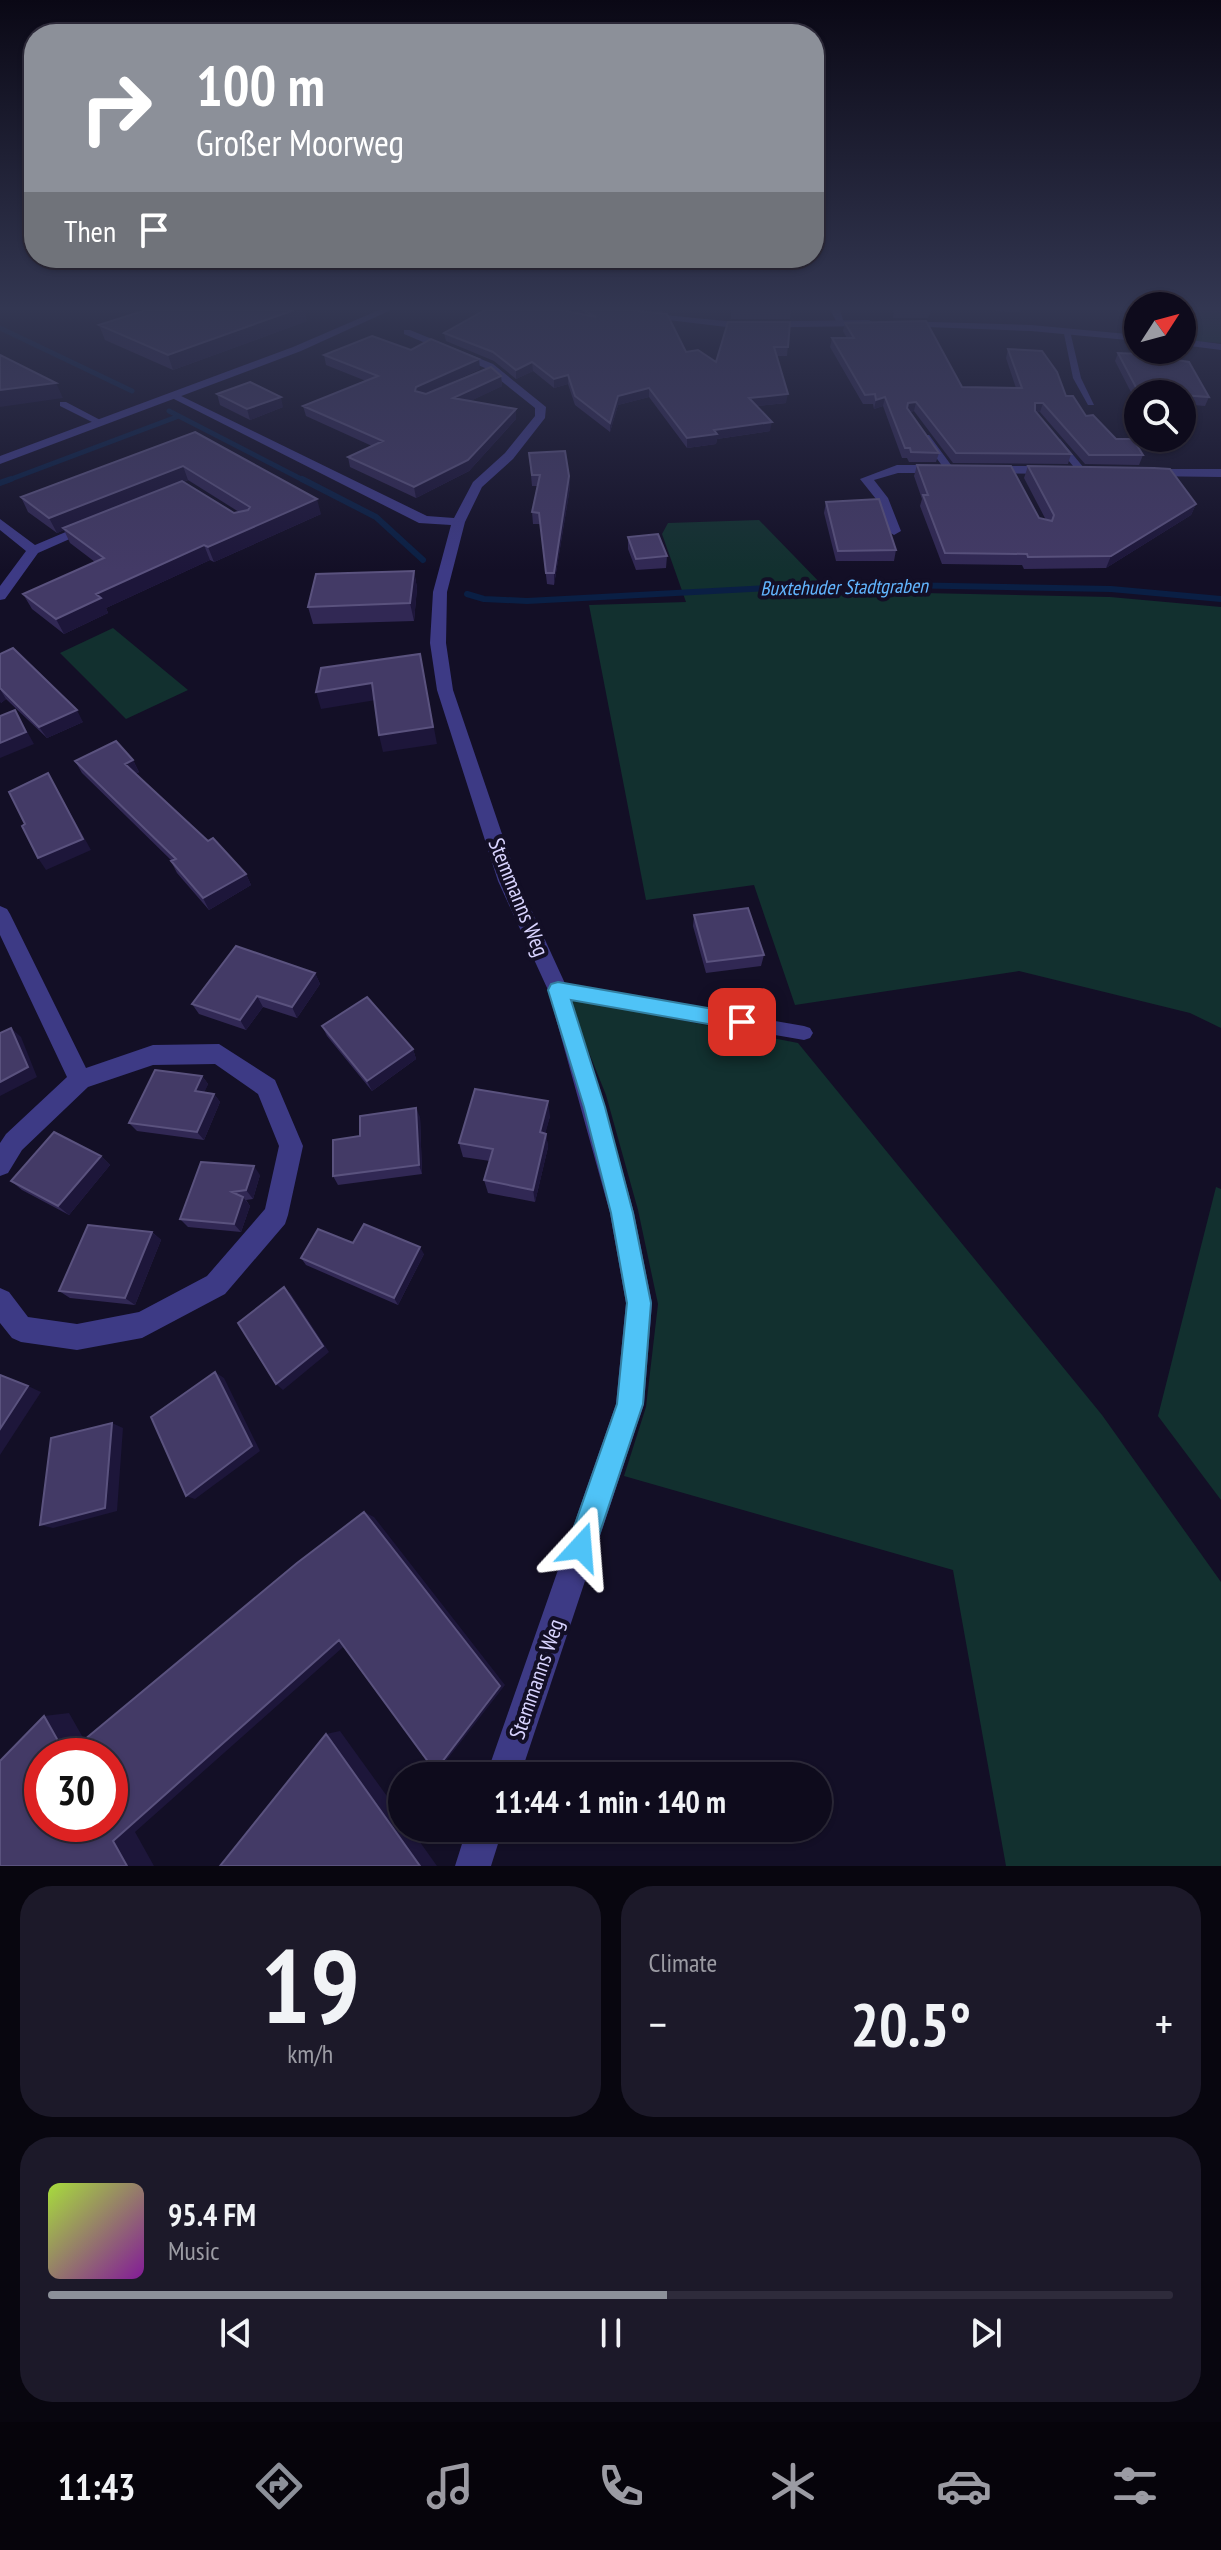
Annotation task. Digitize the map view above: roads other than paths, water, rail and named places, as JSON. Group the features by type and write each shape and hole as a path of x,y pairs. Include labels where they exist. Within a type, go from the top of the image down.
{"street":[{"path":"0,460 170,397"},
{"path":"175,397 424,520 458,522"},
{"name":"Stemmanns Weg","path":"508,1762 630,1404 639,1303 622,1213 594,1107 558,990 508,881 445,690 438,643 440,592 458,522 477,485 509,456 541,416 540,407 531,397"},
{"path":"894,531 882,498 866,479 897,469 964,469"},
{"path":"980,469 1015,476 1096,471"},
{"path":"1126,471 1221,473"},
{"path":"0,596 33,550 104,521"},
{"path":"0,523 33,550"},
{"path":"0,914 80,1080"},
{"path":"0,1165 14,1142 80,1080 153,1055 219,1054 267,1087 291,1146 276,1215 216,1285 142,1325 77,1337 21,1329 0,1301"},
{"path":"473,1866 481,1842"}],"lane":[{"path":"1088,397 1091,403"},
{"path":"63,404 101,423"},
{"path":"918,426 949,469"},
{"path":"1046,428 1081,470"},
{"path":"558,990 804,1033"}],"waterway":[{"name":"Buxtehuder Stadtgraben","path":"169,411 179,416"},
{"path":"6,481 179,416"},
{"name":"Buxtehuder Stadtgraben","path":"179,416 305,481"},
{"path":"0,483 11,479"},
{"name":"Buxtehuder Stadtgraben","path":"302,479 376,517 423,560"},
{"name":"Buxtehuder Stadtgraben","path":"467,594 484,599 527,601 845,584 1111,589 1221,599"}]}
